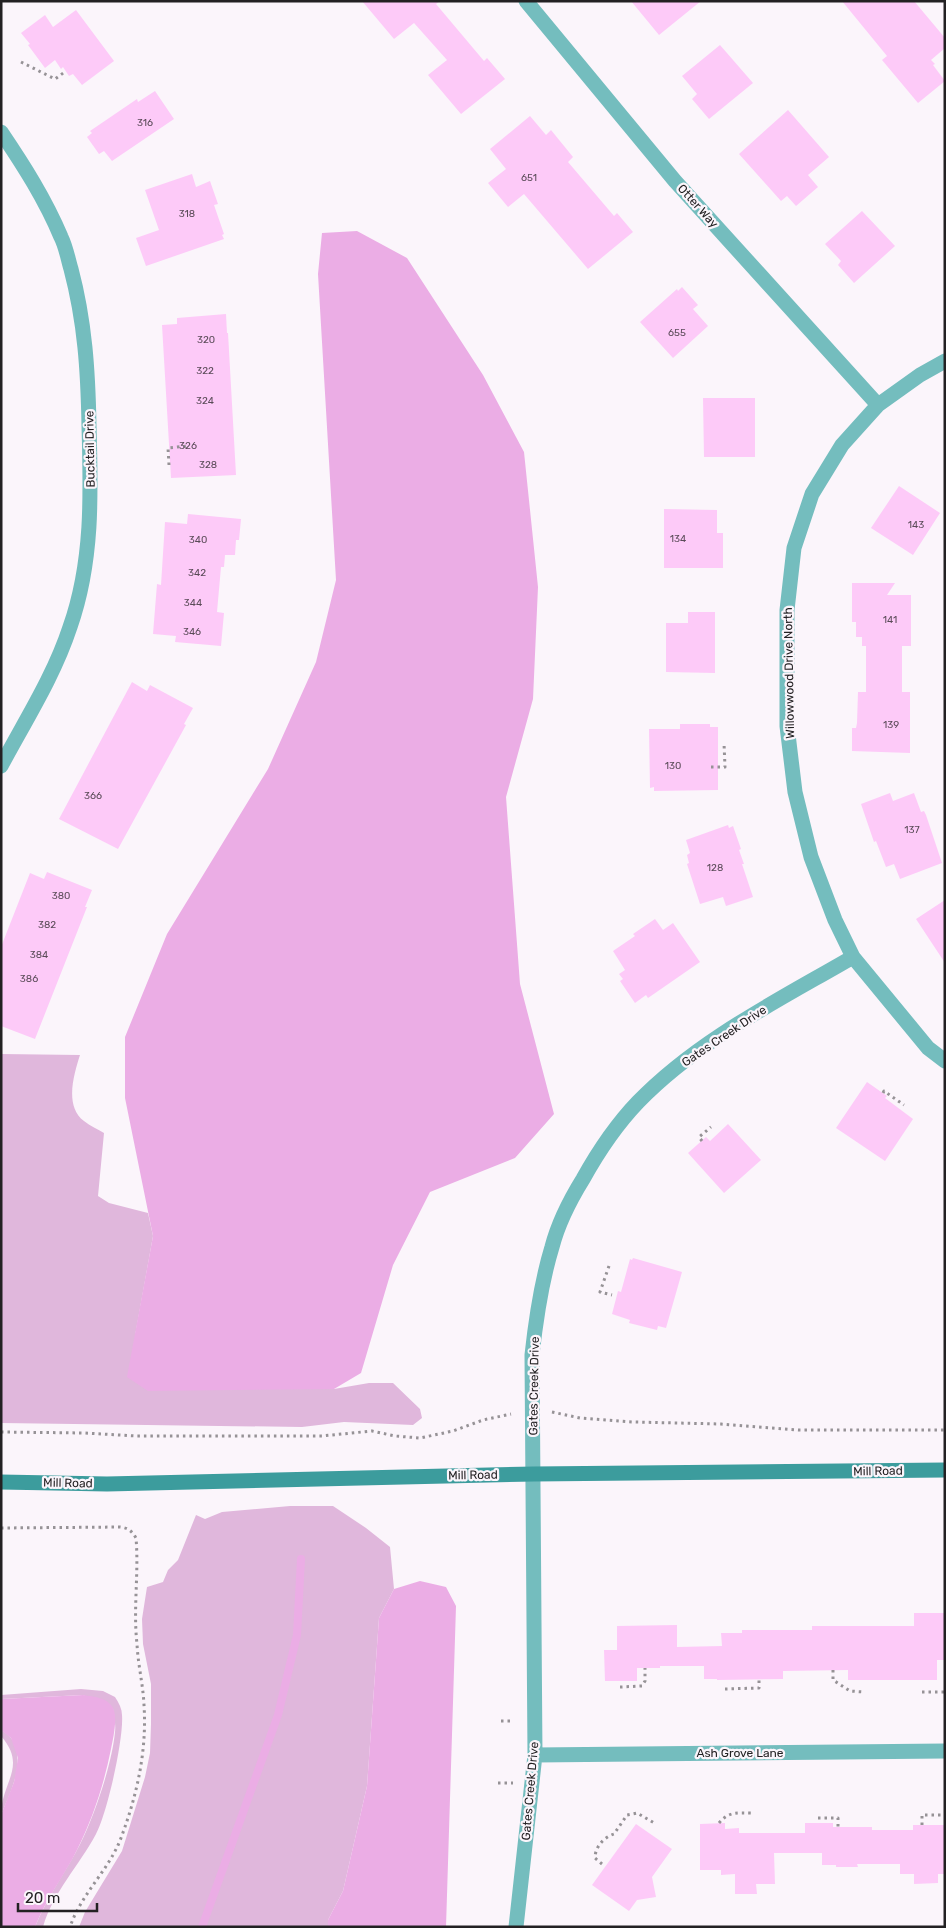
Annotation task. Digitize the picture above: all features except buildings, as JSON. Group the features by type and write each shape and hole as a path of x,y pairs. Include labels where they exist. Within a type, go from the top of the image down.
{"street":[{"name":"Otter Way","path":"526,1 675,180 878,404"},
{"name":"Bucktail Drive","path":"1,132 33,180 62,238 80,302 88,368 91,480 90,529 84,579 70,628 52,672 1,766"},
{"name":"Willowwood Drive North","path":"945,361 920,374 878,404 842,445 812,494 794,548 787,610 787,726 795,792 811,857 834,920 853,956 928,1048 945,1061"},
{"name":"Gates Creek Drive","path":"516,1927 535,1755 532,1355 538,1300 552,1246 572,1197 596,1154 638,1103 685,1061 739,1024 853,956"},
{"name":"Mill Road","path":"1,1482 107,1484 534,1474 945,1470"},
{"name":"Ash Grove Lane","path":"535,1755 945,1751"}],"path":[{"path":"21,62 55,79 66,71"},
{"path":"169,465 168,448 188,446"},
{"path":"711,767 725,767 724,742"},
{"path":"883,1093 884,1090 904,1105"},
{"path":"702,1140 699,1137 711,1127"},
{"path":"609,1266 600,1292 612,1295"},
{"path":"551,1412 580,1418 633,1422 721,1424 798,1430 945,1430"},
{"path":"1,1432 136,1436 322,1436 372,1431 395,1436 420,1438 453,1431 483,1420 513,1413"},
{"path":"1,1528 120,1527 127,1528 133,1532 136,1538 136,1645 142,1676 145,1723 140,1775 116,1851 76,1912 70,1927"},
{"path":"620,1687 642,1686 645,1681 645,1668"},
{"path":"833,1670 833,1680 850,1691 863,1692"},
{"path":"725,1689 759,1688 759,1679"},
{"path":"922,1692 945,1692"},
{"path":"501,1721 515,1721"},
{"path":"498,1783 514,1784"},
{"path":"720,1823 725,1816 752,1813"},
{"path":"602,1864 595,1858 595,1852 607,1836 614,1834 627,1815 637,1814 656,1824"},
{"path":"922,1825 922,1815 945,1815"},
{"path":"818,1818 838,1818 838,1827"}],"shaded area":[{"path":"357,231 407,258 483,375 524,452 538,587 533,699 506,797 520,984 554,1114 515,1158 430,1192 393,1265 361,1373 334,1389 148,1391 127,1377 153,1236 125,1098 125,1037 167,934 268,769 316,662 336,580 318,274 322,233"},
{"path":"1,1054 80,1055 73,1080 72,1099 74,1107 84,1121 104,1133 98,1196 109,1203 148,1213 153,1236 135,1336 334,1389 369,1383 393,1383 420,1409 422,1418 413,1425 344,1422 302,1427 1,1423"},
{"path":"290,1506 333,1506 390,1547 394,1589 379,1618 367,1786 343,1891 328,1920 328,1927 79,1927 85,1912 122,1851 145,1777 150,1753 151,1684 143,1644 142,1619 147,1587 163,1582 168,1570 178,1560 196,1515 205,1519 222,1512"},
{"path":"420,1581 446,1587 456,1606 446,1927 328,1927 328,1920 343,1891 367,1786 379,1618 394,1589"},
{"path":"81,1689 103,1691 115,1697 118,1702 121,1708 122,1726 118,1757 110,1794 96,1834 53,1902 43,1927 35,1927 49,1898 76,1852 95,1810 106,1777 113,1745 115,1726 113,1709 83,1695 1,1699 1,1695"},
{"path":"83,1695 100,1698 110,1704 115,1717 114,1734 108,1762 93,1813 77,1850 44,1907 35,1927 1,1927 1,1815 14,1782 18,1758 11,1738 1,1730 1,1699"},
{"path":"1,1730 11,1738 16,1747 17,1767 12,1787 1,1815 2,1803 13,1766 9,1747 1,1736"}],"waterway":[{"path":"202,1927 278,1715 297,1635 301,1559"}]}
